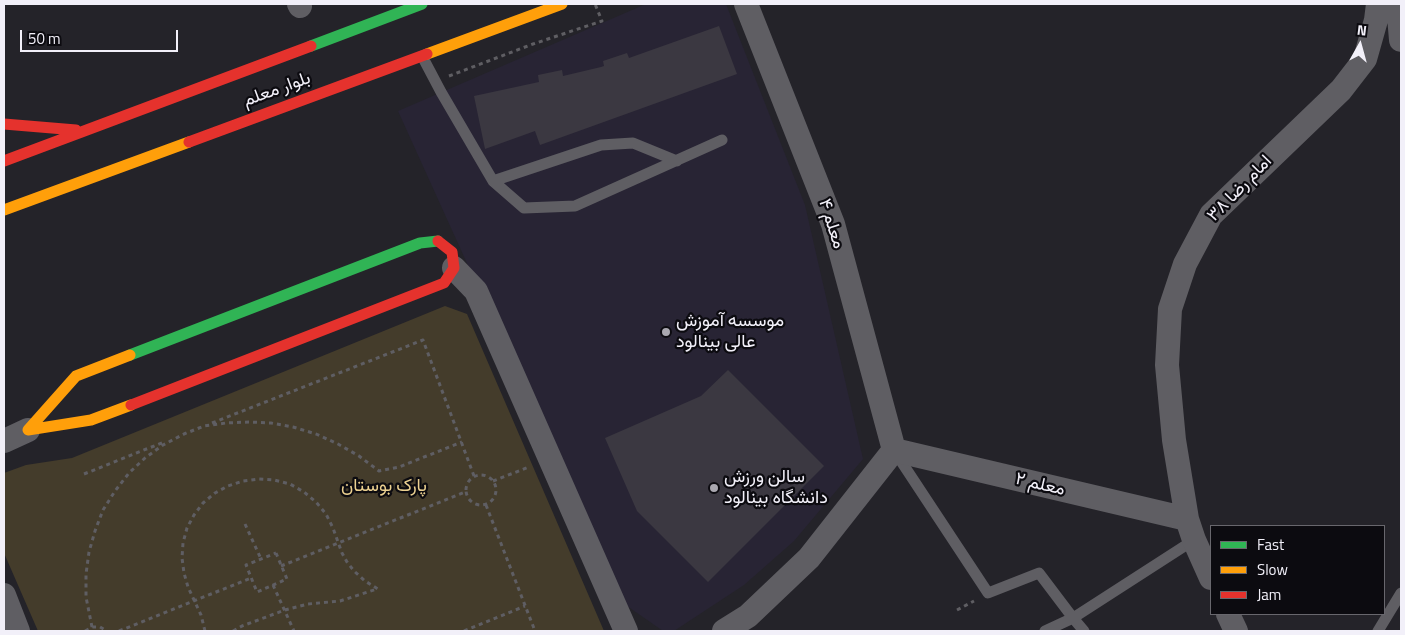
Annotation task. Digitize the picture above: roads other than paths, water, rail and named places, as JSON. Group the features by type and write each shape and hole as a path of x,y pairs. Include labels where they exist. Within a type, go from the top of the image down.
{"main road":[{"name":"بلوار معلم","path":"4,161 82,130 422,4"},
{"name":"بلوار معلم","path":"4,210 562,4"},
{"path":"4,124 82,130"},
{"path":"438,241 452,252 454,268 444,283 91,420 28,430 76,376 420,243 438,241"}],"street":[{"name":"معلم ۴","path":"746,4 833,224 894,450"},
{"name":"امام رضا ۳۸","path":"1210,576 1190,529 1174,440 1167,364 1170,309 1185,264 1210,215 1341,90 1365,58 1376,20 1378,4"},
{"path":"1398,4 1401,40"},
{"path":"454,268 476,291 626,631"},
{"path":"4,442 28,430"},
{"name":"معلم ۲","path":"894,450 1190,529"},
{"path":"724,631 748,616 809,558 894,450"},
{"path":"4,595 18,631"},
{"path":"1228,615 1236,631"}],"lane":[{"path":"422,56 493,182 524,208 575,206 722,140"},
{"path":"493,182 601,145 633,143 676,161"},
{"path":"894,450 988,593 1039,573 1072,618 1084,631"},
{"path":"1045,631 1072,618 1190,529"},
{"path":"1378,631 1401,592"}],"place":[{"name":"موسسه آموزش عالی بینالود","path":"666,332"},
{"name":"سالن ورزش دانشگاه بینالود","path":"714,488"}],"park label":[{"name":"پارک بوستان","path":"384,487"}]}
